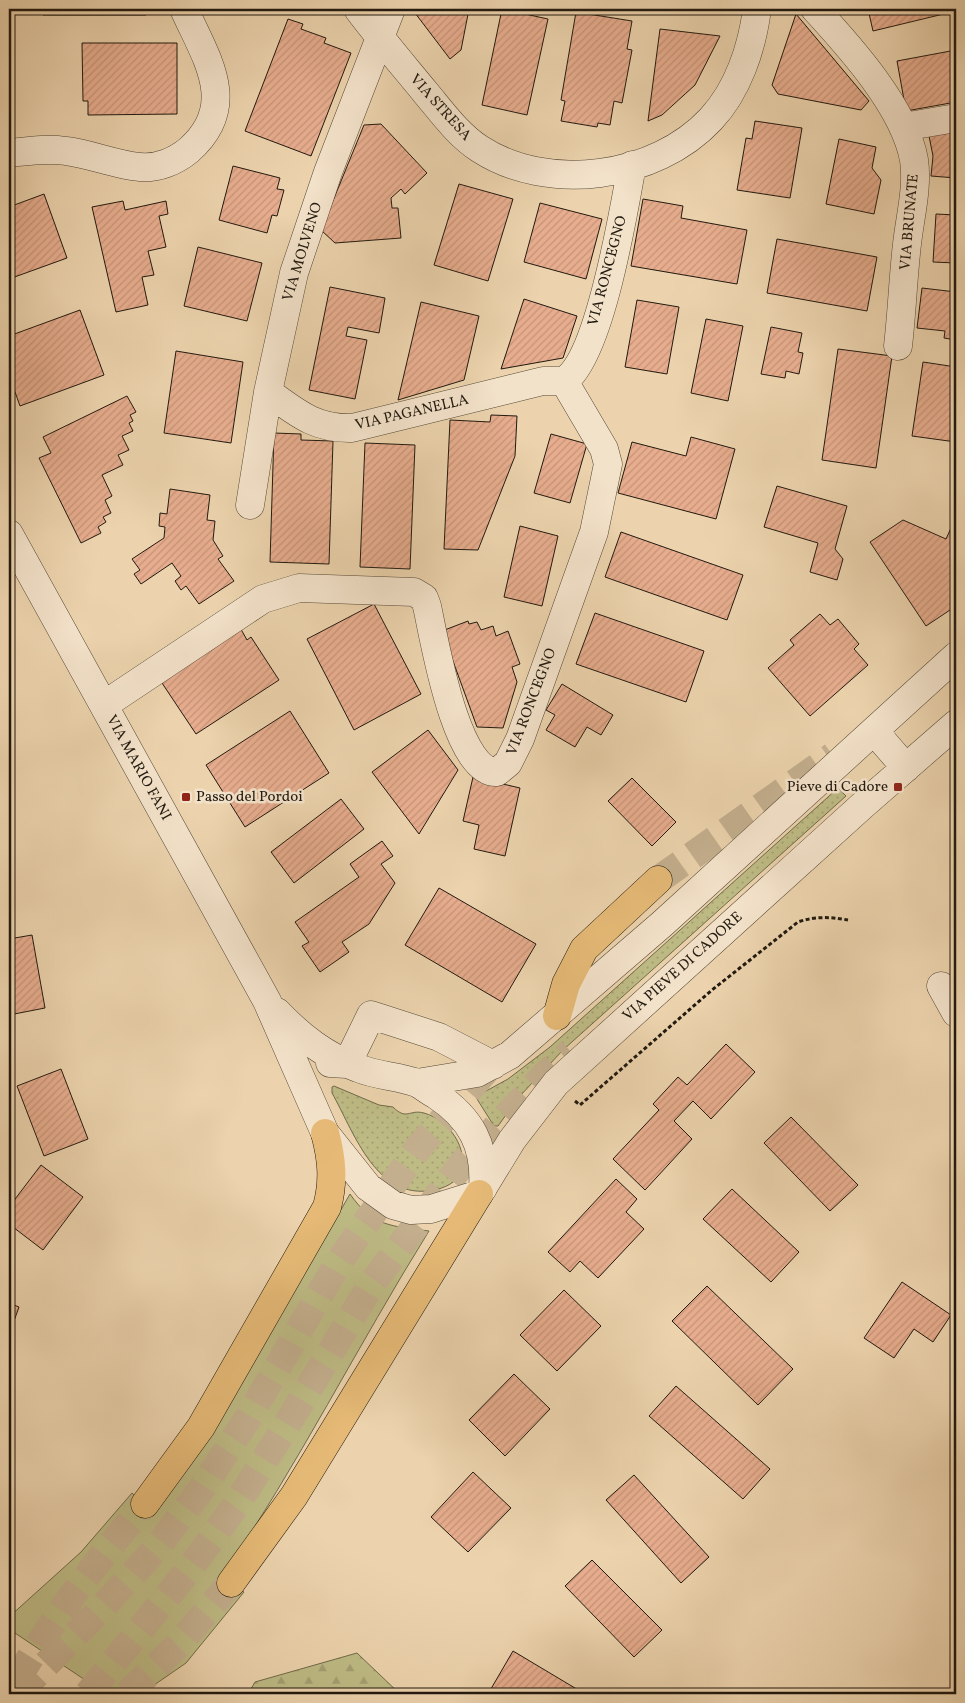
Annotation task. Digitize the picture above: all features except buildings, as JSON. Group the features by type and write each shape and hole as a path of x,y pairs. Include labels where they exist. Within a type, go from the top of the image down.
{"highway":[{"path":"557,1016 566,984 584,948 658,880"},
{"path":"145,1504 201,1427 327,1207 332,1191 332,1174 325,1133"},
{"path":"231,1583 294,1496 481,1191"}],"street":[{"path":"9,153 66,151 141,168 164,164 188,151 201,138 210,124 217,92 211,68 184,9"},
{"name":"VIA STRESA","path":"358,9 381,39 462,134 480,150 501,161 528,171 562,174 605,171 632,165 676,147 698,132 712,118 736,81 744,63 757,9"},
{"name":"VIA MOLVENO","path":"250,506 268,392 294,273 352,109 381,39 391,9"},
{"name":"VIA BRUNATE","path":"815,9 860,60 903,128 915,168 898,346"},
{"path":"903,128 956,118"},
{"name":"VIA RONCEGNO","path":"104,704 251,606 281,592 299,588 414,592 424,598 426,602 452,711 469,749 478,764 485,770 495,773 503,769 520,739 594,532 608,464 604,449 564,381 574,373 582,358 602,305 620,233 632,165"},
{"name":"VIA PAGANELLA","path":"268,392 312,422 331,428 352,428 543,381 564,381"},
{"name":"VIA MARIO FANI","path":"9,534 267,1001"},
{"path":"417,1083 462,1077 493,1065 510,1055 662,924 956,656"},
{"name":"VIA PIEVE DI CADORE","path":"481,1191 512,1140 556,1083 956,724"},
{"path":"874,731 906,768"},
{"path":"941,986 956,1013"},
{"path":"267,1001 307,1041 347,1064 369,1072 417,1083 450,1104 467,1122 476,1138 482,1158 481,1191 430,1209 411,1210 393,1206 368,1186 325,1133 267,1001"},
{"path":"347,1064 371,1015 438,1037 493,1065"},
{"path":"306,1090 314,1073 322,1066 333,1062 347,1064"}],"path":[{"path":"571,1098 580,1105 704,996 798,922 809,918 848,920"}],"green space":[{"path":"838,788 846,796 563,1050 519,1097 498,1126 494,1126 477,1096 508,1079 550,1047"},
{"path":"334,1086 379,1105 393,1107 405,1114 424,1113 442,1122 460,1146 462,1165 460,1175 450,1184 427,1191 409,1190 393,1183 379,1172 357,1142 332,1093 332,1087"},
{"path":"350,1194 358,1205 375,1219 394,1226 429,1231 276,1492 222,1577 244,1592 186,1663 141,1694 106,1694 9,1629 9,1617 81,1552 132,1493 155,1513 300,1281"},
{"path":"357,1653 400,1694 248,1694 255,1682"}],"tunnel":[{"path":"658,880 833,756"},
{"path":"88,1694 191,1567 236,1505 371,1285 462,1164 543,1077 571,1052"},
{"path":"17,1694 100,1610 159,1545 203,1487 248,1418 338,1263 419,1147 495,1060"},
{"path":"16,1681 45,1634 77,1590 145,1504"},
{"path":"127,1694 178,1645 231,1583"}],"place":[{"name":"Pieve di Cadore","path":"898,787"},
{"name":"Passo del Pordoi","path":"186,797"}]}
